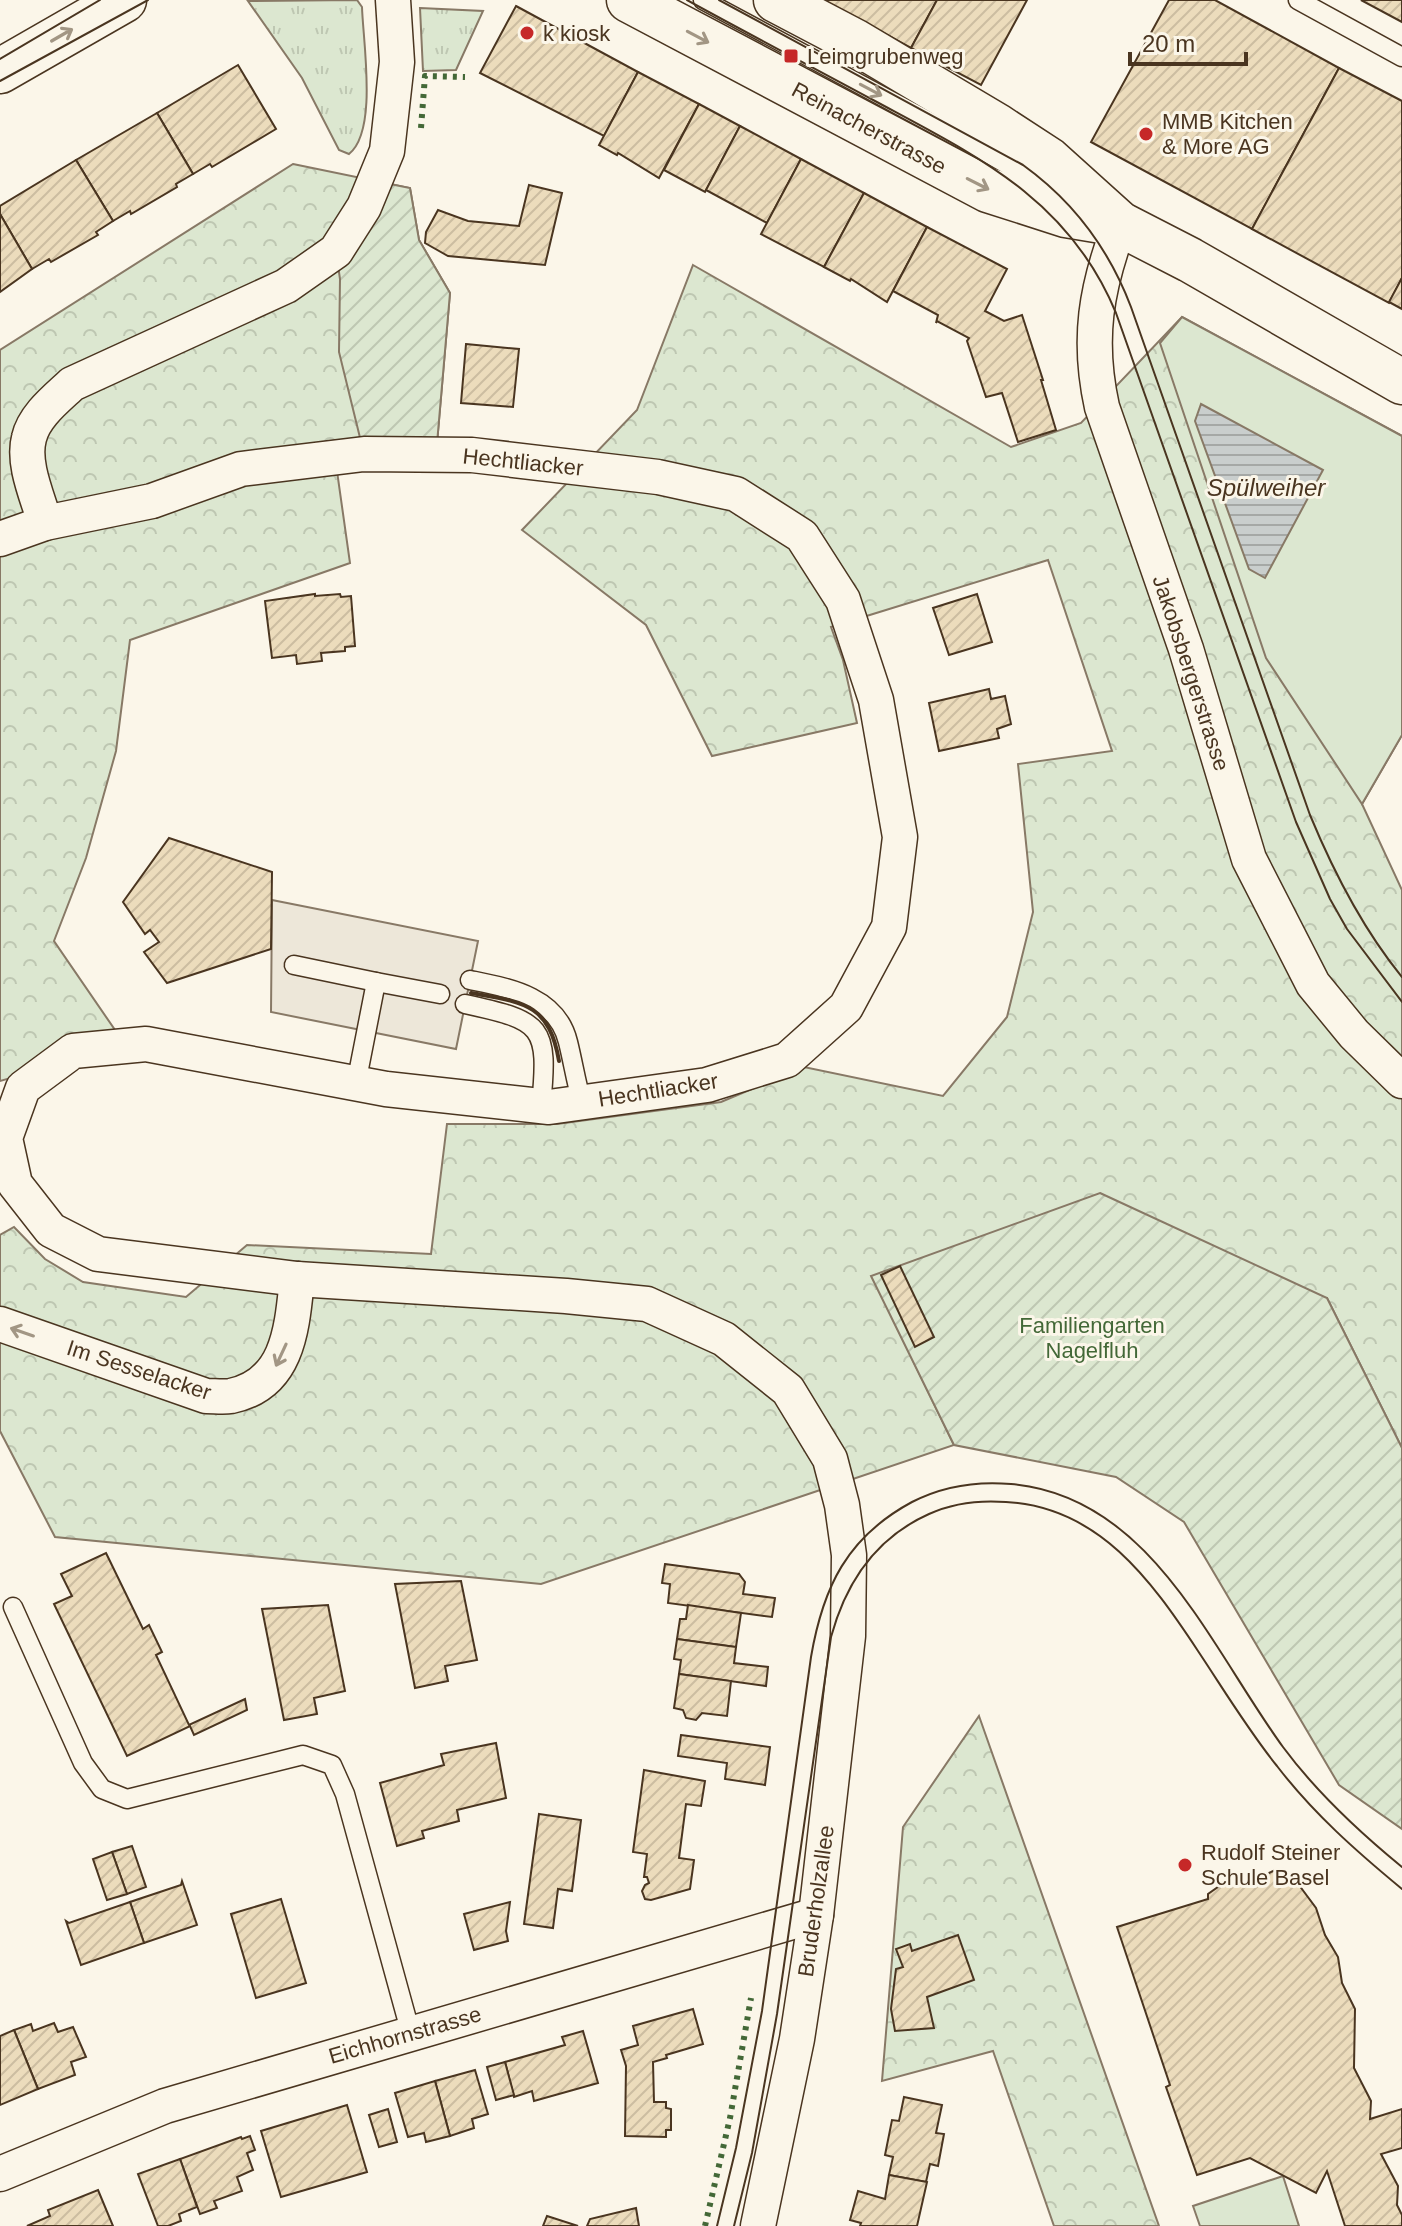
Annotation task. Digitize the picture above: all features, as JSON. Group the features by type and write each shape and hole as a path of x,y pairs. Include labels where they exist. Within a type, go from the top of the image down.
{"main road":[{"path":"0,71 124,0"},
{"name":"Reinacherstrasse","path":"629,0 988,190 1066,215 1120,224"},
{"name":"Reinacherstrasse","path":"776,0 929,84 1049,160 1120,224 1190,260 1402,382"}],"street":[{"path":"45,523 29,466 29,437 45,410 72,384 286,286 336,251 364,207 387,151 397,62 393,0"},
{"name":"Jakobsbergerstrasse","path":"1120,224 1100,280 1093,336 1102,407 1186,649 1249,859 1313,984 1354,1034 1402,1081"},
{"name":"Hechtliacker","path":"0,539 45,523 152,501 241,469 364,454 472,455 658,477 736,494 802,536 843,600 876,700 900,837 889,927 846,1007 787,1060 707,1085 541,1106 386,1089 146,1044 73,1051 23,1088 5,1138 15,1184 51,1230 98,1254 297,1279 647,1304 724,1339 788,1390 830,1459 842,1505 849,1573"},
{"name":"Im Sesselacker","path":"0,1324 206,1396 231,1396 265,1381 282,1358 292,1326 297,1279"},
{"name":"Bruderholzallee","path":"758,2226 797,2039 816,1915 848,1636 849,1573"},
{"name":"Eichhornstrasse","path":"0,2174 165,2106 816,1915"}],"lane":[{"path":"703,0 1010,166 1066,215"},
{"path":"1298,0 1402,57"},
{"path":"294,965 440,994"},
{"path":"470,980 532,996 554,1014 568,1039 582,1103"},
{"path":"356,1084 376,982"},
{"path":"465,1004 512,1014 534,1028 543,1047 541,1106"},
{"path":"13,1607 83,1763 102,1789 127,1799 303,1755 332,1765 345,1794 411,2034"}],"green space":[{"path":"357,0 362,7 366,107 358,143 349,154 339,150 302,78 248,1"},
{"path":"420,8 483,11 456,70 423,71"},
{"path":"293,164 410,188 419,240 450,293 436,455 335,457 350,563 130,640 116,751 86,858 54,941 126,1046 0,1081 0,350"},
{"path":"375,181 410,188 419,240 450,293 436,455 364,454 339,352 340,279 336,251"},
{"path":"693,265 1011,447 1081,423 1182,317 1402,436 1402,735 1362,804 1402,890 1402,1448 1327,1298 872,1276 954,1445 541,1584 55,1537 0,1431 0,1235 14,1227 45,1259 83,1282 186,1297 247,1245 431,1254 447,1124 557,1124 721,1102 804,1067 943,1096 1007,1017 1033,912 1018,764 1112,751 1048,560 831,627 843,660 857,723 712,756 646,625 522,530 637,410"},
{"path":"1182,317 1402,436 1402,735 1362,804 1266,658 1160,343"},
{"name":"Familiengarten Nagelfluh","path":"1100,1193 1327,1298 1402,1448 1402,1829 1339,1785 1184,1522 1116,1477 954,1445 871,1276"},
{"path":"979,1716 1159,2226 1054,2226 993,2051 882,2081 903,1827"},
{"path":"1283,2176 1299,2226 1200,2226 1193,2206"}],"shaded area":[{"path":"272,900 478,941 456,1049 271,1012"}],"water":[{"name":"Spülweiher","path":"1201,404 1323,470 1265,578 1249,569 1195,421"}],"building":[{"path":"823,0 937,0 911,48"},
{"path":"937,0 1027,0 981,85 911,48"},
{"path":"1169,0 1215,0 1339,68 1252,229 1091,142"},
{"path":"1361,0 1402,0 1402,22"},
{"path":"516,6 638,72 604,136 480,73"},
{"path":"238,65 276,129 212,167 210,164 193,174 157,113"},
{"path":"1339,68 1402,101 1402,278 1389,303 1252,229"},
{"path":"638,72 699,104 659,178 599,145"},
{"path":"699,104 740,126 705,192 664,170"},
{"path":"157,113 193,174 176,184 177,187 113,221 76,160"},
{"path":"740,126 801,159 767,223 706,190"},
{"path":"801,159 864,193 824,267 761,234"},
{"path":"76,160 113,221 96,232 98,235 51,262 49,259 32,269 0,214 0,206"},
{"path":"529,185 562,193 545,265 448,256 425,243 426,232 438,210 468,221 519,226"},
{"path":"864,193 927,227 887,302 851,279 824,267"},
{"path":"0,214 32,269 0,292"},
{"path":"927,227 1007,269 985,311 1004,321 1022,315 1056,430 1018,442 1002,393 986,397 967,341 969,338 936,323 938,315 893,291"},
{"path":"1402,278 1402,309 1389,302"},
{"path":"466,344 519,349 513,407 461,403"},
{"path":"315,594 351,596 355,646 345,647 345,651 321,653 322,661 297,664 296,655 272,658 265,601"},
{"path":"977,594 992,642 949,655 933,608"},
{"path":"989,689 991,699 1005,696 1011,724 997,729 999,738 939,751 929,703"},
{"path":"169,838 272,872 271,949 167,983 144,952 159,942 150,930 145,934 123,902"},
{"path":"900,1266 934,1337 915,1347 881,1275"},
{"path":"106,1553 143,1629 149,1625 162,1652 156,1655 189,1725 245,1699 247,1710 194,1735 190,1726 127,1756 54,1604 72,1596 61,1574"},
{"path":"665,1564 739,1574 745,1582 743,1594 775,1598 772,1617 668,1603 670,1584 662,1583"},
{"path":"461,1581 477,1660 445,1666 448,1681 415,1688 395,1584"},
{"path":"328,1605 345,1691 314,1698 317,1714 284,1720 262,1609"},
{"path":"688,1605 741,1613 736,1647 677,1639 680,1619 686,1619"},
{"path":"677,1639 736,1647 734,1663 768,1667 766,1686 679,1674 681,1660 674,1659"},
{"path":"679,1674 731,1681 727,1716 702,1713 696,1720 686,1718 683,1710 674,1708"},
{"path":"681,1735 770,1747 765,1785 725,1779 727,1763 678,1756"},
{"path":"496,1743 506,1798 457,1810 459,1821 422,1831 424,1838 397,1846 380,1783 444,1765 441,1754"},
{"path":"644,1770 705,1781 701,1806 686,1804 679,1858 694,1860 690,1889 651,1900 645,1899 642,1891 649,1883 644,1877 647,1854 633,1852"},
{"path":"539,1814 581,1820 572,1891 558,1889 553,1928 524,1924"},
{"path":"132,1846 146,1887 127,1894 112,1852"},
{"path":"112,1852 127,1894 107,1900 93,1859"},
{"path":"1280,1868 1290,1873 1316,1908 1325,1935 1338,1957 1342,1983 1355,2009 1354,2068 1371,2101 1370,2119 1402,2109 1402,2148 1381,2154 1398,2186 1397,2205 1402,2215 1402,2226 1345,2226 1327,2171 1316,2193 1250,2158 1197,2175 1166,2087 1170,2085 1117,1927 1208,1899 1208,1894 1218,1887 1253,1880"},
{"path":"182,1881 197,1925 144,1943 130,1902 181,1885"},
{"path":"281,1899 306,1983 256,1998 231,1914"},
{"path":"130,1902 144,1943 81,1965 66,1921 69,1923"},
{"path":"510,1902 506,1931 508,1941 474,1950 464,1914"},
{"path":"958,1935 974,1980 927,1997 934,2028 895,2031 891,2009 896,1969 903,1967 896,1949 910,1944 912,1951"},
{"path":"693,2009 703,2044 653,2062 654,2102 666,2102 666,2108 671,2109 671,2130 666,2130 666,2137 625,2136 626,2066 621,2050 638,2045 633,2026"},
{"path":"54,2023 58,2032 73,2027 86,2057 71,2062 75,2075 38,2089 14,2030 31,2024 33,2031"},
{"path":"14,2030 38,2089 0,2105 0,2036"},
{"path":"583,2031 598,2083 534,2101 532,2091 514,2097 505,2062 565,2045 562,2037"},
{"path":"505,2062 514,2095 496,2100 487,2067"},
{"path":"475,2070 488,2114 472,2119 474,2128 450,2136 435,2081"},
{"path":"435,2081 450,2136 426,2142 424,2133 408,2137 395,2093"},
{"path":"904,2097 942,2105 936,2133 944,2134 938,2166 930,2164 926,2182 889,2175 893,2157 885,2155 892,2120 899,2121"},
{"path":"347,2105 367,2172 281,2197 261,2131"},
{"path":"388,2109 397,2142 379,2147 369,2115"},
{"path":"250,2136 255,2150 247,2153 253,2170 237,2177 242,2191 214,2201 217,2208 200,2214 180,2159"},
{"path":"180,2159 197,2207 179,2214 181,2221 158,2226 138,2174"},
{"path":"889,2175 927,2182 917,2226 860,2226 861,2223 850,2220 858,2191 885,2199"},
{"path":"98,2190 113,2226 27,2226 50,2216 48,2210"},
{"path":"636,2208 639,2226 587,2226 590,2219"},
{"path":"547,2216 578,2226 543,2226"}],"tram line":[{"path":"0,59 100,0"},
{"path":"0,81 148,0"},
{"path":"687,0 984,162 1046,210 1073,240 1096,273 1116,313 1296,822 1330,899 1347,929 1402,1002"},
{"path":"719,0 1023,165 1058,194 1088,228 1112,265 1131,307 1310,815 1350,899 1402,977"},
{"path":"717,2226 736,2148 762,2011 816,1632 831,1586 855,1548 870,1531 912,1502 960,1486 1011,1484 1060,1495 1102,1516 1139,1546 1172,1582 1283,1747 1310,1780 1354,1825 1402,1867"},
{"path":"734,2226 752,2153 777,2014 831,1637 845,1598 865,1564 893,1536 929,1514 947,1507 986,1501 1039,1507 1069,1517 1119,1552 1161,1598 1256,1738 1305,1800 1402,1889"}],"hedge":[{"path":"421,128 425,76 465,77"},
{"path":"705,2226 730,2118 751,1998"}],"wall":[{"path":"471,993 505,999 531,1009 548,1027 559,1061"}],"place":[{"name":"k kiosk","path":"527,33"},
{"name":"Leimgrubenweg","path":"791,56"},
{"name":"MMB Kitchen & More AG","path":"1146,134"},
{"name":"Rudolf Steiner Schule Basel","path":"1185,1865"}]}
